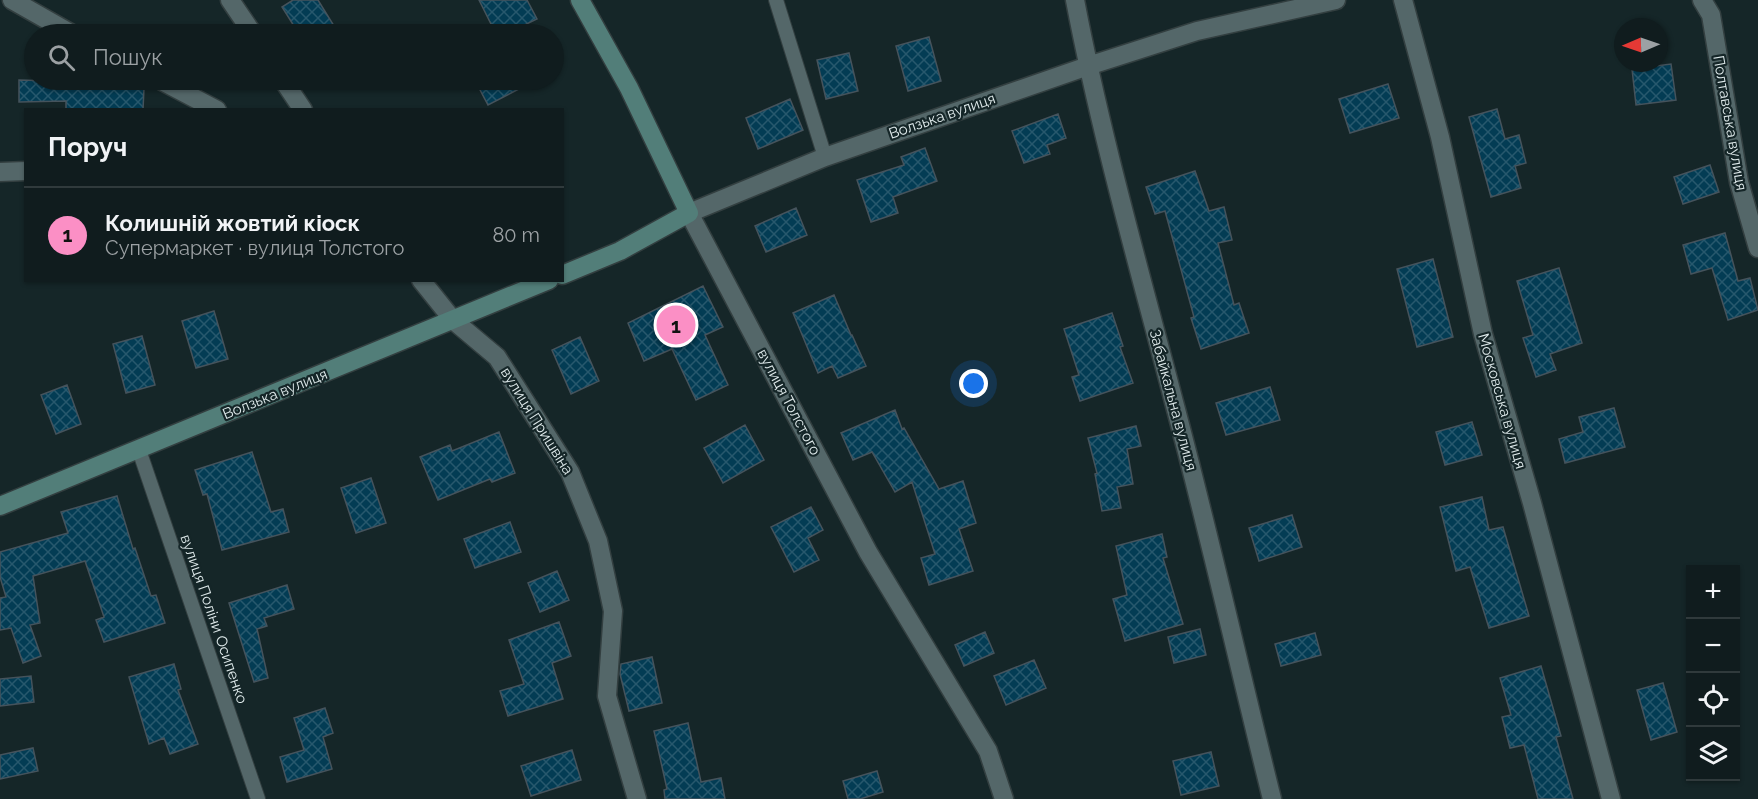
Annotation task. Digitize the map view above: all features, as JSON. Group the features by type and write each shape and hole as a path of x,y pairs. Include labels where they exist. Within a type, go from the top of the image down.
{"street":[{"path":"12,0 54,24"},
{"path":"230,0 246,24"},
{"name":"вулиця Толстого","path":"580,0 629,88 689,213 868,552 988,751 1004,799"},
{"name":"Забайкальна вулиця","path":"1075,0 1088,66 1126,224 1180,425 1272,799"},
{"name":"Волзька вулиця","path":"564,274 620,251 689,213 825,157 1088,66 1197,31 1336,0"},
{"name":"Московська вулиця","path":"1403,0 1440,137 1482,334 1532,503 1611,799"},
{"name":"Полтавська вулиця","path":"1702,0 1711,15 1739,182 1758,248"},
{"path":"179,90 214,108"},
{"path":"290,90 302,108"},
{"path":"0,172 24,171"},
{"name":"вулиця Пришвіна","path":"423,282 453,320 497,357 570,472 598,541 613,611 607,696 637,799"},
{"name":"Волзька вулиця","path":"0,506 544,282"}],"lane":[{"path":"776,0 825,157"},
{"name":"вулиця Поліни Осипенко","path":"139,450 258,799"}],"building":[{"path":"293,0 318,0 333,24 293,24 282,7"},
{"path":"479,0 527,0 537,19 527,24 491,24"},
{"path":"929,37 941,81 908,91 896,46"},
{"path":"849,53 858,91 826,99 817,60"},
{"path":"1668,64 1671,64 1676,100 1636,105 1632,72 1668,72"},
{"path":"19,80 24,80 24,90 144,90 143,108 66,108 66,101 19,102"},
{"path":"1388,84 1399,118 1350,133 1339,99"},
{"path":"480,90 517,90 488,105"},
{"path":"790,99 803,130 758,149 746,118"},
{"path":"1497,109 1505,139 1519,135 1526,163 1515,166 1521,188 1491,197 1469,117"},
{"path":"1058,114 1066,138 1047,145 1050,154 1024,163 1012,131"},
{"path":"925,148 937,181 893,197 898,213 871,222 857,180 904,165 901,157"},
{"path":"1710,165 1719,192 1683,204 1674,177"},
{"path":"1195,171 1209,211 1224,207 1232,240 1218,243 1234,305 1239,303 1249,333 1201,349 1191,318 1194,317 1165,211 1155,214 1146,187"},
{"path":"796,208 807,235 766,252 755,226"},
{"path":"1725,233 1738,281 1750,278 1758,310 1728,320 1712,268 1691,274 1683,245"},
{"path":"1433,259 1453,337 1417,347 1397,269"},
{"path":"1559,268 1582,343 1550,354 1556,370 1536,377 1523,338 1533,335 1517,281"},
{"path":"703,286 723,327 705,335 728,385 696,400 672,349 644,361 628,323"},
{"path":"834,295 866,366 838,378 832,366 818,373 793,313"},
{"path":"214,311 228,359 196,368 182,321"},
{"path":"1112,313 1123,346 1120,347 1133,383 1080,401 1072,377 1079,375 1064,329"},
{"path":"142,336 155,385 126,393 113,344"},
{"path":"580,337 599,381 571,394 552,350"},
{"path":"67,385 81,424 56,434 41,395"},
{"path":"1270,387 1280,420 1226,435 1216,403"},
{"path":"1614,408 1625,447 1565,463 1559,439 1583,432 1579,417"},
{"path":"895,410 902,429 904,428 939,489 963,481 976,523 959,529 973,571 929,585 921,558 935,554 912,482 895,492 872,452 853,460 841,433"},
{"path":"1472,422 1482,455 1445,465 1436,432"},
{"path":"745,425 764,460 723,483 704,448"},
{"path":"1136,426 1141,446 1127,449 1133,484 1117,487 1121,508 1102,511 1095,474 1097,473 1088,438"},
{"path":"499,432 515,473 492,482 490,479 438,500 420,457 450,445 452,451"},
{"path":"252,452 271,512 283,509 289,532 222,550 207,494 203,495 195,470"},
{"path":"371,478 386,523 356,533 341,488"},
{"path":"117,496 133,549 135,548 151,596 156,595 165,623 104,642 96,620 104,617 85,561 33,576 40,623 30,625 41,656 23,663 11,628 0,630 0,598 6,597 0,577 0,552 68,533 61,512"},
{"path":"1482,497 1489,530 1503,527 1529,616 1489,628 1470,567 1456,571 1440,507"},
{"path":"811,507 823,530 808,538 819,560 794,572 771,527"},
{"path":"1292,515 1302,547 1259,561 1249,528"},
{"path":"510,522 521,552 475,568 464,539"},
{"path":"1162,534 1167,557 1163,558 1183,624 1125,641 1113,599 1127,595 1116,546"},
{"path":"557,571 569,600 540,612 528,583"},
{"path":"287,585 294,609 264,618 267,626 257,629 268,678 254,682 229,603"},
{"path":"559,622 571,656 552,663 563,699 508,716 500,691 524,684 509,640"},
{"path":"1200,629 1206,655 1174,663 1168,637"},
{"path":"985,632 994,653 964,666 955,645"},
{"path":"1315,633 1321,655 1281,666 1275,644"},
{"path":"652,657 662,703 629,711 620,674 621,664"},
{"path":"1034,660 1046,688 1006,705 994,676"},
{"path":"174,664 181,689 178,690 198,744 170,754 164,738 149,744 129,677"},
{"path":"1541,666 1561,736 1556,737 1573,799 1538,799 1524,745 1510,748 1502,717 1511,715 1500,678"},
{"path":"31,676 34,702 0,706 0,679"},
{"path":"1663,683 1677,732 1651,740 1637,690"},
{"path":"325,708 333,733 323,737 332,769 287,782 280,757 304,750 294,718"},
{"path":"688,723 701,782 721,778 725,799 665,799 664,790 667,789 654,731"},
{"path":"33,748 38,771 0,779 0,755"},
{"path":"572,750 581,780 531,796 521,766"},
{"path":"1211,752 1219,786 1181,795 1173,761"},
{"path":"877,771 883,792 860,799 848,799 843,781"}],"place":[{"name":"Колишній жовтий кіоск","path":"676,325"}]}
